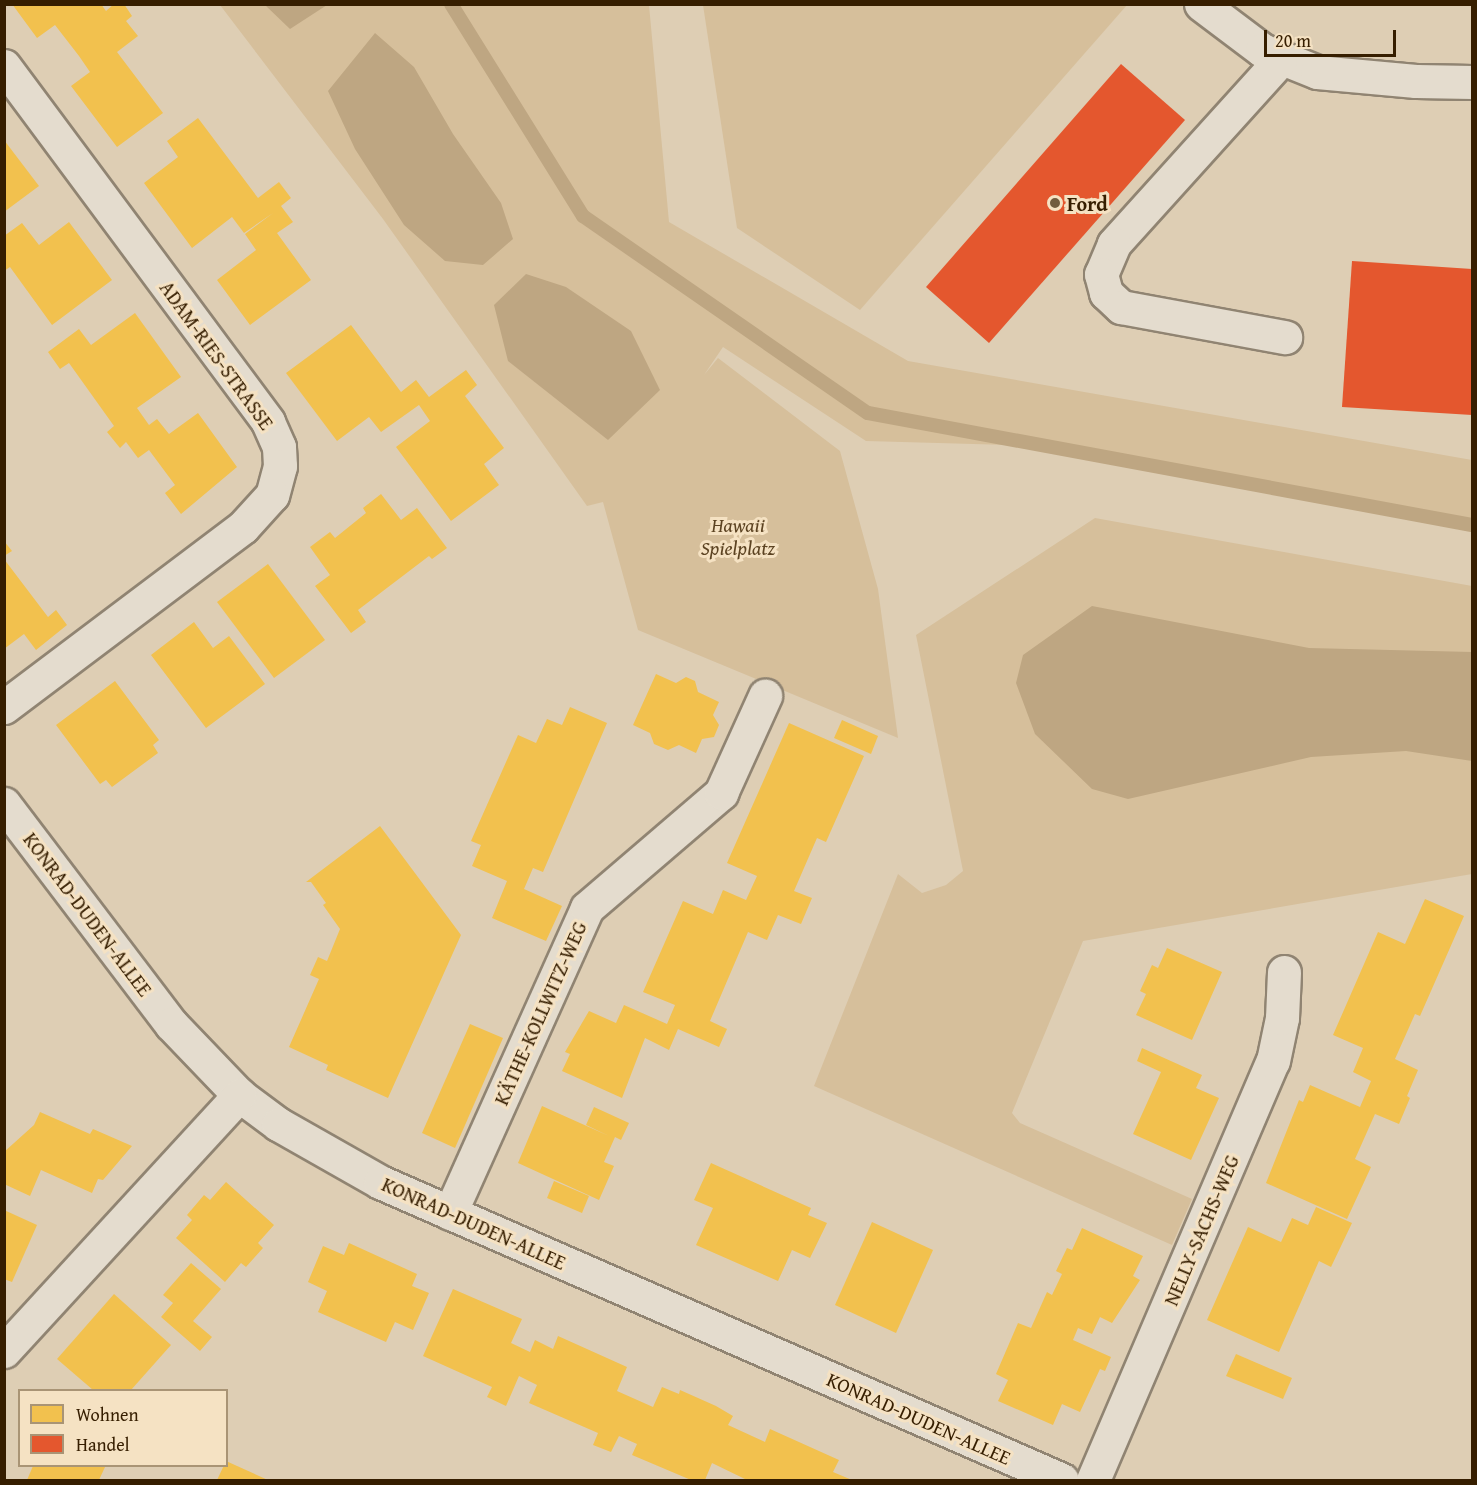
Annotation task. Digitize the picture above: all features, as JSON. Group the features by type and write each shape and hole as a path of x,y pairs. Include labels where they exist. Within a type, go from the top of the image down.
{"street":[{"path":"1201,4 1240,36 1280,60 1336,76 1473,82"},
{"path":"1280,60 1114,244 1101,274 1106,293 1121,307 1285,337"},
{"name":"ADAM-RIES-STRASSE","path":"4,66 268,422 279,447 280,466 272,495 243,527 4,707"},
{"name":"KÄTHE-KOLLWITZ-WEG","path":"450,1213 587,908 721,793 765,696"},
{"name":"KONRAD-DUDEN-ALLEE","path":"4,804 132,975 238,1095 349,1167 1062,1480"},
{"name":"NELLY-SACHS-WEG","path":"1093,1480 1273,1061 1282,1018 1284,972"},
{"path":"4,1351 238,1095"}],"green space":[{"path":"703,4 1127,5 860,310 737,228"},
{"name":"Hawaii Spielplatz","path":"220,5 649,5 669,222 908,361 1472,460 1472,525 1081,447 866,441 723,347 704,375 718,358 840,451 878,589 898,738 638,630 603,502 587,506 383,219"},
{"path":"1095,518 1472,586 1472,874 1083,941 1012,1113 1020,1123 1192,1199 1172,1245 814,1086 898,874 922,893 946,885 963,871 916,635"}],"shaded area":[{"path":"265,5 327,5 290,29"},
{"path":"375,33 414,67 453,134 501,203 513,239 483,265 445,261 404,225 355,149 328,91"},
{"path":"526,274 566,287 631,331 660,390 608,440 508,361 494,305"},
{"path":"1092,606 1309,648 1472,652 1472,761 1406,751 1311,757 1128,799 1092,789 1035,734 1016,683 1023,655"}],"building: Wohnen":[{"path":"12,4 101,4 106,11 114,4 124,4 132,16 126,21 138,36 117,52 163,113 117,147 71,86 90,72 79,56 55,25 37,38"},
{"path":"198,118 258,198 279,182 291,198 281,206 293,222 277,233 311,280 250,325 217,280 256,250 245,234 273,213 244,233 232,217 192,248 144,183 178,157 167,141"},
{"path":"4,140 39,186 4,212"},
{"path":"69,222 112,280 52,325 10,267 4,271 4,236 22,223 39,245"},
{"path":"135,313 181,377 137,408 149,425 157,419 169,434 198,413 237,467 181,514 165,493 175,485 149,450 138,458 126,442 120,448 107,432 114,426 69,363 60,369 48,352 79,329 91,345"},
{"path":"351,325 401,392 416,380 429,397 466,370 477,385 465,396 504,448 484,464 499,485 451,521 396,447 430,421 419,405 381,432 369,417 337,441 286,373"},
{"path":"381,494 401,520 417,508 447,548 432,559 429,556 358,610 366,622 351,633 315,586 330,575 310,547 330,532 335,538 366,513 363,508"},
{"path":"4,541 12,551 4,556"},
{"path":"4,559 48,617 56,610 67,625 36,650 24,634 4,649"},
{"path":"268,564 325,640 274,678 217,602"},
{"path":"194,622 213,648 229,636 265,684 206,728 151,655"},
{"path":"656,674 676,683 686,677 695,681 698,692 719,702 713,715 719,725 714,737 702,739 696,753 679,745 668,750 654,744 650,733 633,725"},
{"path":"115,681 159,740 153,745 158,753 112,787 106,780 100,784 56,725"},
{"path":"570,707 607,723 543,872 533,868 524,889 562,906 546,941 492,918 507,881 472,866 481,845 471,841 518,735 536,743 547,719 562,725"},
{"path":"842,720 878,736 871,754 834,738"},
{"path":"789,723 864,756 826,842 817,838 794,891 812,898 801,924 778,915 767,940 748,932 710,1021 727,1029 719,1047 678,1029 669,1050 645,1038 622,1098 562,1071 570,1054 565,1052 589,1011 616,1023 624,1005 667,1024 675,1005 643,992 683,901 713,914 723,890 746,900 757,876 727,863"},
{"path":"380,826 461,935 388,1098 326,1070 328,1065 289,1047 319,979 310,975 318,957 327,961 340,929 323,905 326,903 311,882 306,882"},
{"path":"1425,899 1464,916 1420,1016 1415,1014 1395,1059 1418,1070 1407,1096 1410,1098 1399,1124 1375,1114 1355,1159 1371,1167 1347,1219 1266,1183 1299,1100 1303,1102 1310,1085 1360,1107 1371,1081 1353,1072 1363,1048 1333,1035 1378,932 1405,944"},
{"path":"1167,948 1222,972 1192,1040 1136,1015 1146,994 1140,991 1152,965 1158,968"},
{"path":"470,1024 503,1038 455,1148 422,1133"},
{"path":"1142,1048 1202,1075 1196,1088 1219,1098 1191,1160 1133,1134 1161,1072 1137,1061"},
{"path":"542,1106 609,1136 586,1125 594,1107 629,1123 621,1140 615,1137 604,1162 614,1166 599,1200 518,1163"},
{"path":"40,1112 90,1134 93,1129 132,1146 103,1180 98,1179 92,1193 41,1170 30,1196 4,1184 4,1152 34,1125"},
{"path":"711,1163 811,1208 808,1215 827,1223 810,1258 792,1250 778,1281 696,1245 713,1208 694,1200"},
{"path":"554,1181 589,1196 582,1213 547,1198"},
{"path":"226,1182 274,1225 258,1243 263,1248 246,1267 241,1263 225,1282 176,1238 192,1220 187,1215 204,1195 210,1200"},
{"path":"1316,1207 1352,1223 1331,1267 1319,1261 1279,1352 1207,1320 1248,1227 1281,1242 1292,1218 1308,1225"},
{"path":"4,1210 37,1225 12,1282 4,1279"},
{"path":"872,1222 933,1250 896,1333 835,1305"},
{"path":"1082,1228 1143,1256 1133,1276 1140,1280 1112,1323 1100,1317 1092,1334 1078,1328 1073,1340 1111,1357 1105,1371 1100,1369 1080,1412 1062,1404 1053,1425 998,1401 1008,1380 996,1374 1018,1323 1031,1328 1047,1292 1052,1295 1062,1274 1056,1271 1067,1248 1072,1250"},
{"path":"349,1243 417,1274 412,1286 429,1293 413,1330 395,1322 386,1342 318,1312 327,1291 308,1282 323,1246 344,1255"},
{"path":"191,1263 221,1289 193,1321 212,1337 200,1351 161,1317 173,1303 163,1295"},
{"path":"453,1289 522,1319 511,1343 530,1352 535,1340 553,1349 558,1336 627,1367 617,1391 653,1407 662,1387 679,1394 680,1390 733,1416 728,1425 765,1442 770,1429 839,1460 833,1472 852,1480 747,1480 712,1463 705,1480 691,1480 632,1455 637,1444 619,1436 611,1452 593,1445 598,1433 529,1403 537,1385 519,1376 506,1406 487,1397 492,1387 423,1356"},
{"path":"114,1294 171,1345 132,1389 92,1389 57,1359"},
{"path":"1236,1354 1292,1378 1283,1399 1226,1376"},
{"path":"228,1462 268,1480 217,1480 223,1467 228,1467"},
{"path":"33,1467 105,1467 99,1480 27,1480"}],"building: Handel":[{"name":"Ford","path":"1121,64 1185,120 989,343 926,287"},
{"path":"1352,261 1472,269 1472,415 1342,407"}],"waterway":[{"path":"451,4 583,216 868,413 1472,525"}],"place":[{"name":"Ford","path":"1055,203"}]}
